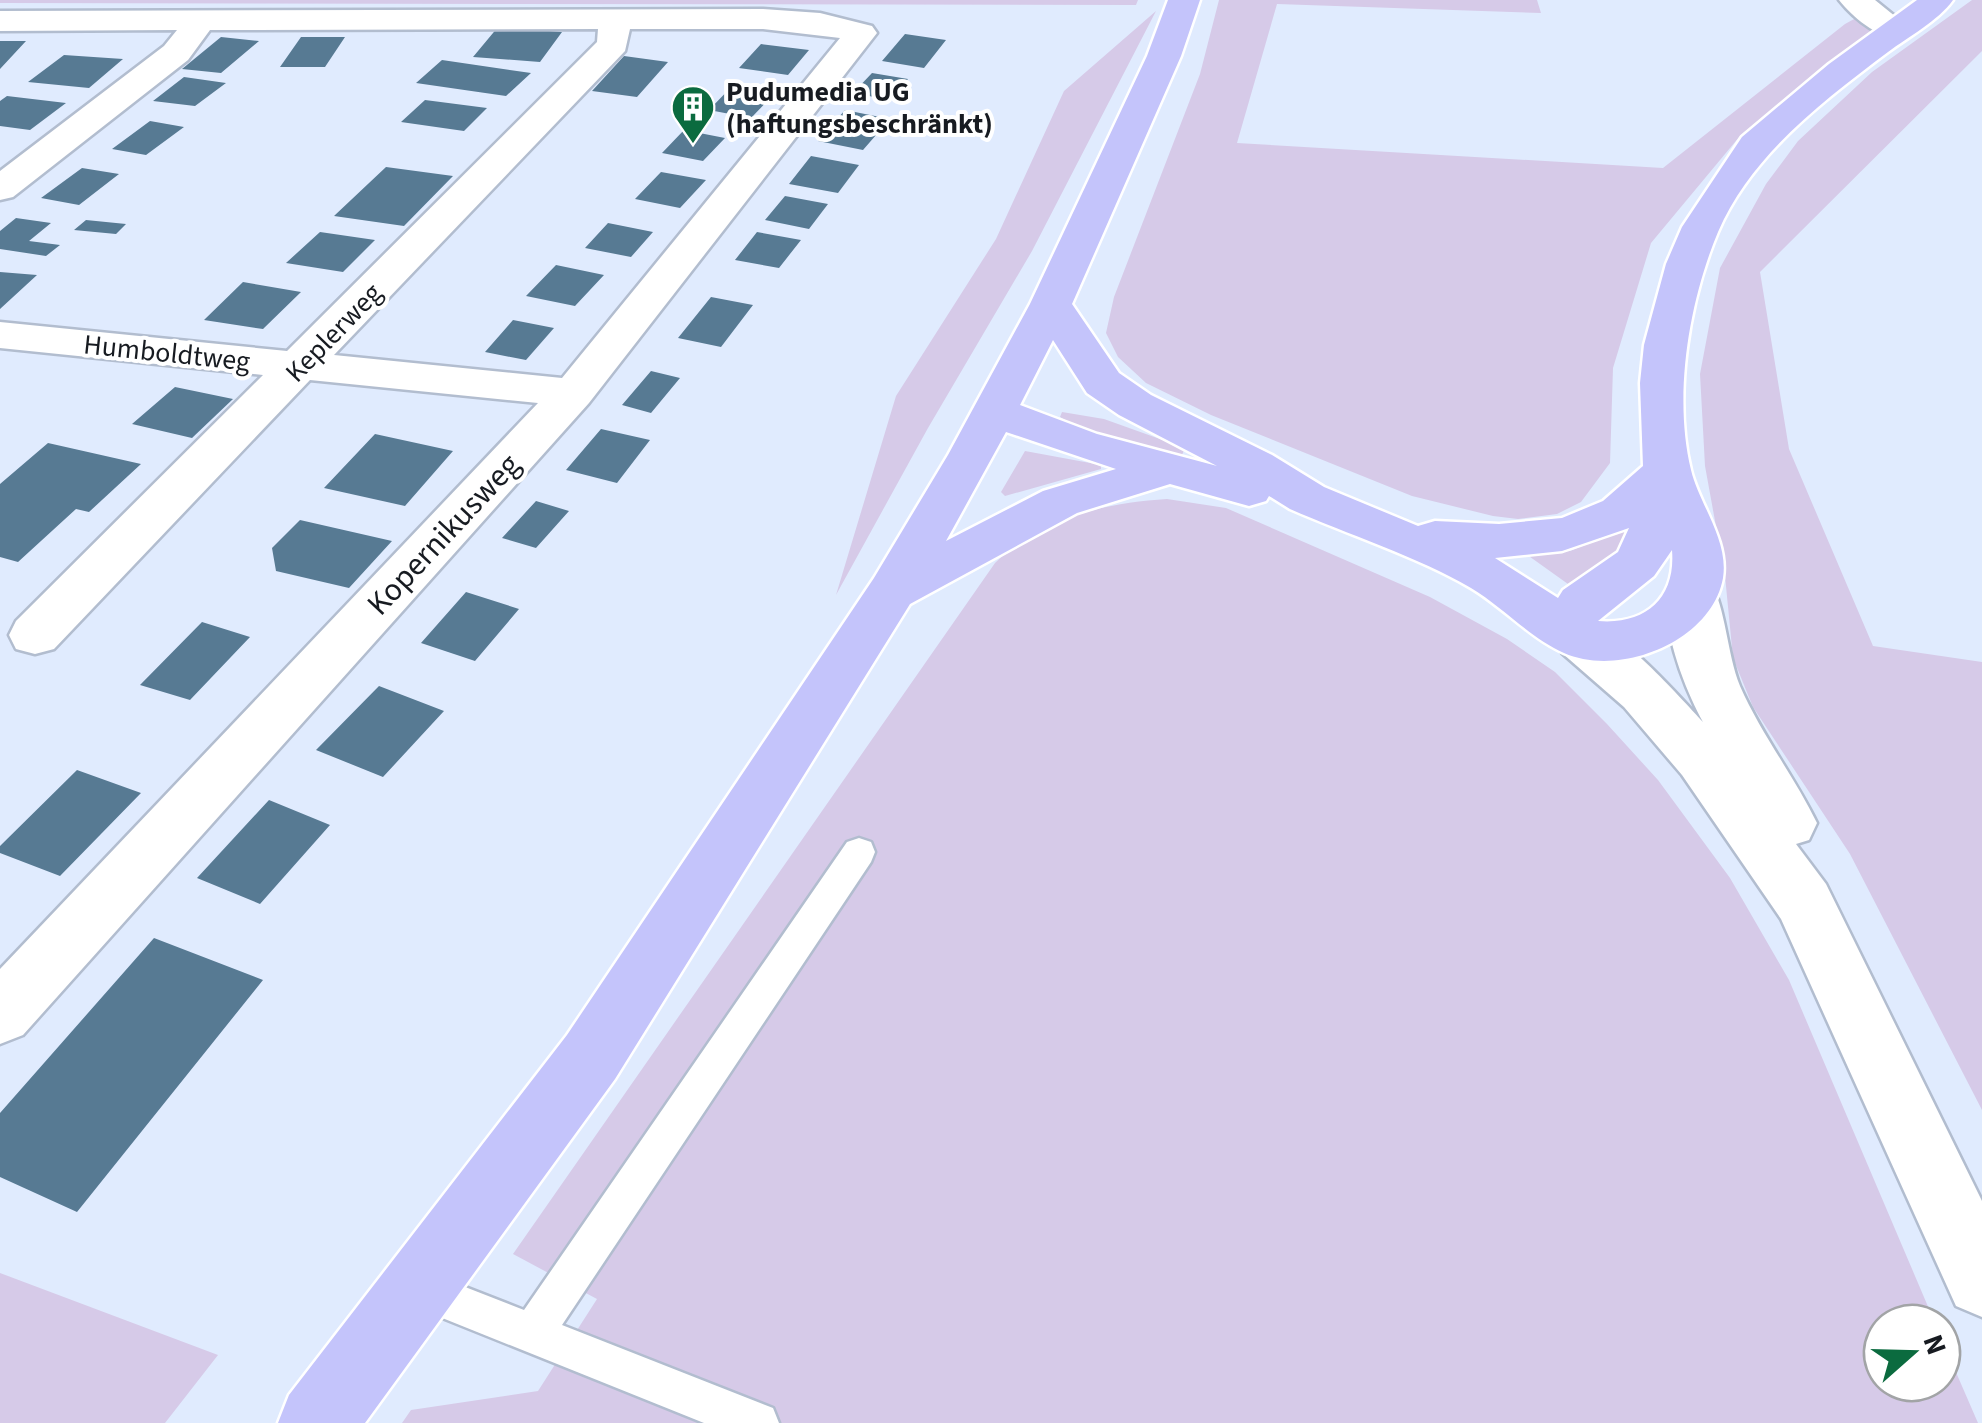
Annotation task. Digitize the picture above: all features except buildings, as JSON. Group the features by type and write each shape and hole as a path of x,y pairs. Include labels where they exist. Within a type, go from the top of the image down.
{"main road":[{"path":"317,1423 591,1057 892,591 1051,304 1164,56 1184,0"},
{"path":"1051,304 1104,382 1135,405 1178,449 1231,488 1307,498 1402,535 1488,575 1575,634 1606,641 1640,635 1683,609 1698,576 1697,552 1668,469 1662,383 1665,345 1686,264 1701,227 1755,145 1803,102 1937,0"},
{"path":"999,403 1081,444 1178,449"},
{"path":"892,591 942,568 1017,521 1178,449"},
{"path":"1402,535 1489,543 1563,535 1612,518 1656,484 1668,469"},
{"path":"1575,634 1582,603 1636,564 1648,547 1668,469"}],"street":[{"path":"1855,0 1896,30"},
{"name":"Kopernikusweg","path":"0,1014 573,393 861,33 820,23 763,19 616,20"},
{"path":"0,22 616,20"},
{"name":"Keplerweg","path":"35,636 613,44 616,20"},
{"path":"0,189 176,53 200,21"},
{"name":"Humboldtweg","path":"0,336 573,393"},
{"path":"1692,594 1695,631 1710,686 1806,856 1838,972"},
{"path":"1575,634 1653,703 1735,800 1804,904 1982,1280"}],"lane":[{"path":"531,1335 859,852"},
{"path":"419,1289 758,1423"}],"shaded area":[{"path":"0,0 1138,0 1136,5"},
{"path":"1219,0 1537,0 1541,13 1277,4 1237,143 1663,168 1845,24 1867,12 1882,23 1740,136 1651,243 1613,368 1610,463 1581,502 1557,514 1518,519 1412,496 1211,415 1146,383 1118,357 1106,333 1114,297 1200,74"},
{"path":"1972,0 1982,0 1982,51 1760,272 1789,449 1873,646 1982,662 1982,1110 1850,854 1753,707 1733,658 1725,576 1705,466 1700,374 1720,268 1766,184 1798,141 1872,72"},
{"path":"1156,11 1032,251 836,595 896,396 996,239 1064,91"},
{"path":"1062,412 1104,419 1185,448 1182,455 1104,436 1060,417"},
{"path":"1025,451 1101,465 1101,469 1005,496 1001,492"},
{"path":"1167,499 1226,508 1430,597 1507,639 1555,672 1607,724 1658,780 1730,878 1789,980 1926,1303 1862,1303 1862,1403 1962,1403 1962,1386 1978,1423 402,1423 411,1410 538,1391 597,1299 513,1254 995,563 1013,547 1053,524 1120,504"},
{"path":"1627,528 1634,531 1616,555 1568,584 1526,554 1570,551"},
{"path":"0,1273 218,1355 165,1423 0,1423"}],"place":[{"name":"Pudumedia UG (haftungsbeschränkt)","path":"693,145"}]}
